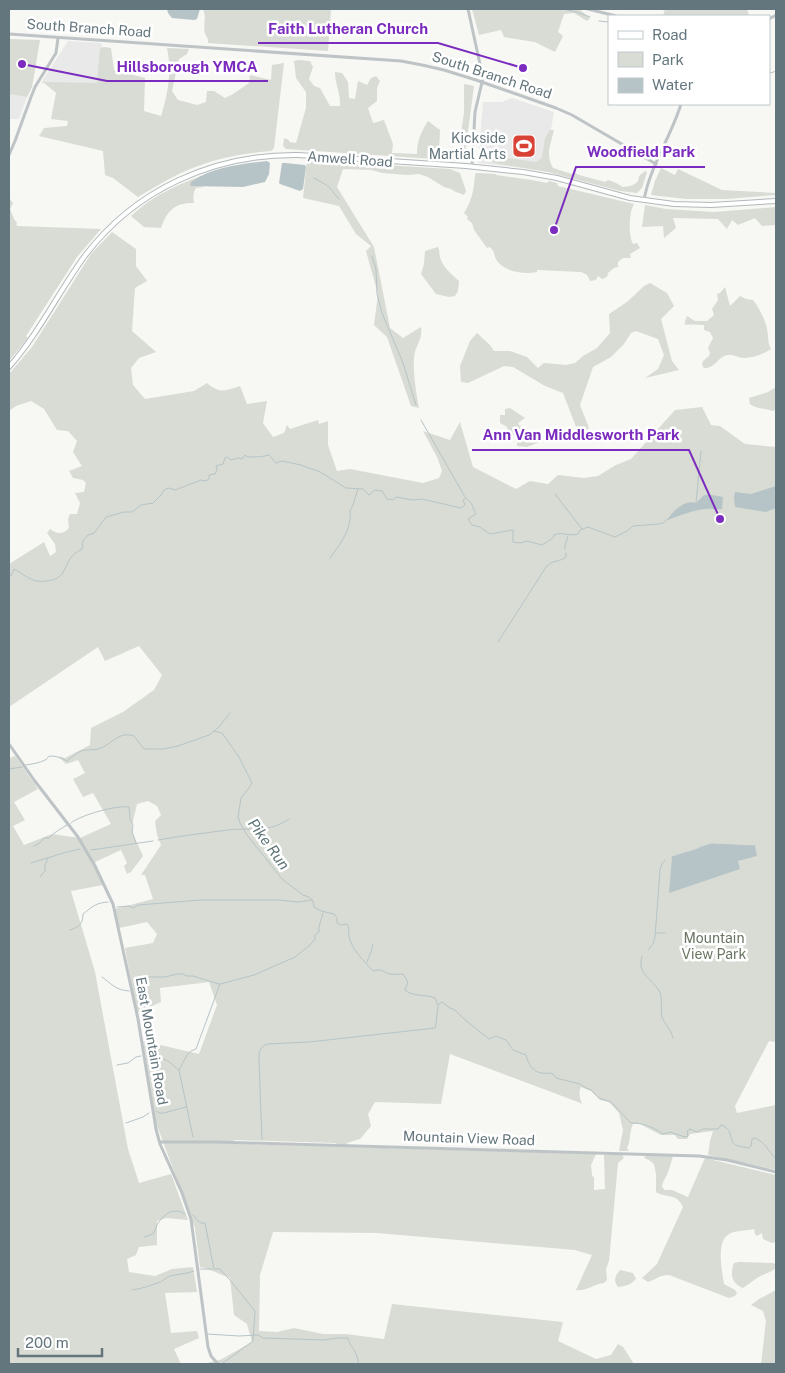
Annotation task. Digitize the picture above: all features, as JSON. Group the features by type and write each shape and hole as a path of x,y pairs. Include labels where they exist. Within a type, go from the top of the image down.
{"main road":[{"name":"Amwell Road","path":"9,367 30,341 83,259 109,228 144,200 163,188 190,175 242,159 281,155 472,167 537,174 617,195 674,204 711,205 776,202"}],"street":[{"path":"468,9 483,72 475,112 472,167"},
{"path":"588,9 612,15"},
{"name":"South Branch Road","path":"9,34 403,62 431,67 482,82 565,112 656,164"},
{"path":"9,155 35,87 56,53 58,38"},
{"path":"644,200 647,185 681,105"},
{"name":"East Mountain Road","path":"9,744 87,851 113,904 132,990 154,1123 189,1213 208,1346 211,1356 218,1364"},
{"name":"Mountain View Road","path":"160,1142 699,1156 776,1172"}],"shaded area":[{"path":"68,41 102,43 98,84 41,83"},
{"path":"9,94 27,97 19,119 9,119"},
{"path":"512,98 554,112 544,170 478,163 483,102 502,102"}],"green space":[{"path":"203,9 331,9 328,51 208,43 204,28 205,16"},
{"path":"472,9 579,9 590,18 587,21 574,13 564,14 558,32 563,36 555,52 535,42 504,37 501,30 479,35"},
{"path":"665,9 747,9 749,15 663,15"},
{"path":"9,39 40,40 32,87 27,97 9,94"},
{"path":"100,48 111,48 114,70 145,78 144,111 161,116 168,82 167,48 189,49 187,54 179,59 172,91 178,100 197,105 206,102 207,91 214,91 225,98 233,94 249,83 250,75 271,80 272,65 284,63 274,148 271,151 234,156 198,166 175,176 138,197 113,178 105,175 103,151 39,136 44,128 67,126 68,121 51,119 56,93 43,82 97,83"},
{"path":"294,61 310,61 313,67 309,79 314,86 320,88 330,106 340,106 335,72 342,73 348,82 349,98 355,99 358,81 367,85 371,78 376,76 380,81 377,88 377,101 368,108 373,123 384,120 393,144 392,153 417,154 420,137 428,121 440,130 439,153 458,153 464,113 464,84 474,86 464,161 286,149 283,146 284,138 289,140 289,142 296,143 306,108 306,92 296,78"},
{"path":"550,130 554,130 549,154 553,168 605,182 608,180 623,187 636,183 639,176 645,171 647,172 642,188 637,193 620,191 548,172 499,164 492,162 486,155 536,162 542,158 545,138"},
{"path":"307,160 343,163 344,165 350,163 450,169 460,173 466,191 464,195 419,174 383,173 371,170 343,169 337,187 374,247 390,328 403,338 421,327 421,336 415,353 414,363 419,408 411,406 387,337 374,325 378,294 366,251 371,246 356,234 339,206 303,198"},
{"path":"661,168 675,175 678,169 722,190 776,193 776,195 726,199 686,199 651,195"},
{"path":"215,172 203,180 204,187 196,188 194,191 194,203 182,204 169,212 161,228 144,227 131,216 149,201 170,189"},
{"path":"475,174 496,174 547,183 549,181 557,183 558,186 634,204 630,218 630,235 633,244 637,243 640,248 630,254 631,258 623,258 618,262 618,267 614,268 608,273 607,277 602,279 598,276 596,280 590,281 587,275 581,272 537,270 537,272 524,273 511,270 499,264 494,252 490,247 487,248 464,213 471,199"},
{"path":"9,198 13,203 10,209 18,226 101,229 77,257 26,336 28,338 9,361"},
{"path":"645,205 666,209 714,212 776,207 776,225 762,226 755,218 738,225 732,220 727,229 718,219 673,218 676,228 664,238 663,226 642,227"},
{"name":"Mountain View Park","path":"112,232 136,249 136,266 147,281 135,288 132,331 156,352 139,358 131,368 133,385 145,399 194,391 207,383 215,389 222,391 240,386 247,404 267,401 263,423 273,437 284,433 287,425 290,429 318,420 319,424 328,421 328,445 337,471 350,469 423,483 439,478 442,471 438,459 423,431 450,440 460,422 473,467 516,489 530,481 548,484 558,475 584,478 598,476 616,465 631,459 675,410 702,407 711,425 720,426 745,444 776,447 776,1042 769,1041 735,1106 737,1113 776,1105 776,1170 708,1155 713,1131 690,1134 687,1139 678,1139 675,1135 661,1135 640,1124 633,1124 627,1148 629,1151 619,1151 623,1130 619,1113 609,1102 600,1100 591,1091 581,1087 579,1093 582,1104 450,1054 441,1104 375,1102 368,1114 371,1126 360,1139 347,1143 348,1147 596,1154 591,1165 594,1190 605,1189 604,1155 622,1155 624,1158 618,1163 609,1261 606,1269 607,1280 604,1283 586,1289 576,1290 592,1255 575,1250 377,1233 273,1232 260,1275 259,1331 277,1332 294,1328 323,1334 346,1334 384,1339 392,1304 563,1322 558,1341 596,1359 611,1355 618,1344 623,1347 634,1364 202,1364 220,1360 252,1342 247,1324 234,1315 230,1278 200,1267 195,1228 155,1120 143,1041 199,1054 217,1005 209,982 160,988 161,1002 137,1013 125,948 153,943 157,934 147,922 119,928 115,909 153,899 145,875 141,875 161,845 155,821 161,815 157,806 148,801 137,804 132,825 133,834 143,856 131,872 127,874 124,866 127,863 121,850 95,862 103,885 71,891 95,972 128,1149 139,1183 171,1174 188,1220 166,1218 157,1221 157,1245 139,1247 136,1255 127,1259 129,1272 155,1276 172,1269 193,1267 197,1292 165,1293 171,1333 197,1331 199,1338 174,1349 181,1364 9,1364 9,758 15,756 38,789 14,802 25,820 13,826 24,845 52,834 80,838 111,824 93,793 83,797 73,779 85,773 78,760 66,764 58,756 65,758 90,745 91,728 123,712 154,690 162,675 139,646 105,661 98,647 9,707 9,564 44,542 50,556 56,552 55,544 47,533 50,529 60,533 65,532 69,528 68,519 70,514 77,514 80,503 75,493 84,492 86,483 83,480 73,478 69,471 82,466 73,452 77,441 68,431 57,430 44,409 31,401 16,406 9,411 9,374 32,347 91,254","holes":["234,1140 336,1143 338,1146 234,1144"]},
{"path":"438,247 444,266 459,281 458,291 455,296 449,297 436,294 421,274 425,251"},
{"path":"650,283 667,293 674,306 661,319 672,361 679,370 645,378 658,369 664,355 658,339 636,331 631,333 624,344 611,357 593,367 580,405 589,428 580,437 563,393 545,386 513,367 504,366 468,383 461,382 460,366 470,341 477,333 494,351 510,351 527,357 538,368 544,363 566,365 575,363 597,348 610,333 609,314"},
{"path":"725,287 730,306 740,296 753,300 765,322 771,349 751,357 725,356 711,367 704,368 702,365 703,361 709,356 708,348 713,338 710,332 704,330 704,325 685,325 685,321 687,316 695,321 707,321 714,315 712,309 718,300 717,294"},
{"path":"776,387 776,409 773,411 750,404 749,398 768,392"},
{"path":"510,408 525,418 518,423 528,438 540,436 540,442 527,447 517,446 517,436 508,434 507,427 500,423 500,415 505,415 505,409"},
{"path":"646,1155 673,1156 662,1187 665,1190 672,1190 688,1197 705,1158 776,1175 776,1242 772,1243 763,1239 762,1233 757,1236 754,1229 731,1233 726,1236 723,1242 721,1263 724,1284 735,1290 737,1293 735,1296 729,1298 669,1275 660,1276 648,1282 642,1278 657,1264 683,1207 677,1199 656,1192 654,1164 644,1158"},
{"path":"734,1263 772,1263 776,1264 776,1268 743,1288 736,1284 732,1278"},
{"path":"620,1270 633,1273 636,1279 628,1285 618,1287 615,1278"},
{"path":"776,1290 776,1364 761,1364 766,1321 763,1311 751,1305"}],"water":[{"path":"167,9 200,9 197,19 194,20 172,18"},
{"path":"267,161 270,163 269,174 265,182 243,187 190,186 191,182 208,173 238,165"},
{"path":"282,163 305,165 303,189 300,191 279,183"},
{"path":"776,486 776,508 766,512 735,507 735,492 751,494"},
{"path":"704,495 723,497 722,509 708,509 686,513 667,520 684,504 696,503"},
{"path":"711,844 755,846 757,856 738,861 740,869 669,893 672,857"}],"waterway":[{"path":"535,9 549,9"},
{"path":"558,9 570,10 590,17"},
{"path":"599,21 608,22"},
{"path":"770,73 776,70"},
{"path":"314,178 328,186 339,199"},
{"path":"372,256 376,269 377,294 382,313 403,363 416,405"},
{"path":"421,420 465,497"},
{"path":"696,503 701,451"},
{"path":"9,575 11,576 14,569 36,581 57,578 62,574 71,557 82,549 83,541 88,535 94,533 106,517 124,512 132,512 141,505 153,503 164,490 169,488 175,490 201,480 205,481 209,479 209,475 215,474 216,466 223,464 225,458 227,457 231,460 242,459 245,455 248,457 269,455 276,463 282,461 301,465 320,472 346,488 363,489 369,495 375,490 382,491 387,499 393,500 396,497 413,500 422,499 461,508 465,505 463,500 466,498 471,503 476,514 468,519 472,525 480,527 490,534 513,530 513,542 527,541 542,545 553,538 554,535 575,535 580,530 588,527 615,537 633,526 658,524 668,519"},
{"path":"330,558 347,530 350,510 358,489"},
{"path":"555,494 582,529"},
{"path":"565,549 568,536"},
{"path":"498,642 546,567 566,557 566,553"},
{"path":"26,765 41,762 52,756 67,761 81,751 101,748 124,735 134,736 145,749 163,749 178,746 209,735 218,728 230,713"},
{"name":"Pike Run","path":"214,731 222,733 239,757 252,783 241,798 238,817 247,835 282,879 303,895 309,897 313,901 314,907 334,914 337,918 337,923 341,925 347,924 352,946 373,971 381,970 391,974 403,974 408,982 405,990 408,992 435,998 438,1005 442,1002 455,1010 489,1039 496,1036 506,1040 513,1050 526,1055 532,1068 538,1072 552,1073 556,1078 580,1084 591,1090 599,1098 611,1102 631,1123 648,1126 663,1134 670,1132 685,1137 688,1136 687,1131 690,1129 697,1132 703,1129 718,1129 721,1125 728,1129 732,1141 736,1145 749,1148 752,1139 755,1138 765,1145 776,1159"},
{"path":"9,769 22,767"},
{"path":"71,823 99,811 129,807 130,819 133,825 132,832 136,843"},
{"path":"158,840 236,829 273,827 289,819"},
{"path":"34,846 67,825"},
{"path":"91,850 153,841"},
{"path":"699,848 711,844 755,846"},
{"path":"31,863 80,849"},
{"path":"672,857 688,852"},
{"path":"40,877 45,871 48,858"},
{"path":"648,950 653,944 655,937 660,870 665,860"},
{"path":"117,907 129,906 133,908 138,905 201,900 278,900 298,902 312,900"},
{"path":"70,930 80,925 83,914 89,909 97,904 108,902"},
{"path":"193,1137 179,1070 187,1055 196,1049 220,984 254,975 295,957 315,939 315,935 319,932 323,913"},
{"path":"656,933 665,933"},
{"path":"367,962 373,944"},
{"path":"642,956 641,968 660,993 662,1017 673,1038"},
{"path":"135,989 144,977 165,977 177,974 193,976 219,984"},
{"path":"102,977 117,988 129,991"},
{"path":"262,1139 259,1056 264,1046 267,1044 309,1042 435,1028 438,1006"},
{"path":"117,1065 128,1063 141,1056"},
{"path":"148,1059 164,1059 179,1070"},
{"path":"156,1111 164,1113 186,1107"},
{"path":"126,1123 149,1113"},
{"path":"144,1237 153,1234 161,1219 170,1212 178,1211 185,1214"},
{"path":"193,1215 199,1222 205,1223 214,1269 220,1269 255,1311 253,1341 223,1363"},
{"path":"200,1269 212,1269"},
{"path":"132,1290 160,1282 170,1276 194,1271"},
{"path":"207,1334 258,1335 263,1338 324,1340 348,1338 359,1364"}],"place":[{"name":"Hillsborough YMCA","path":"22,64"},
{"name":"Faith Lutheran Church","path":"523,68"},
{"name":"Kickside Martial Arts","path":"524,146"},
{"name":"Woodfield Park","path":"554,230"},
{"name":"Ann Van Middlesworth Park","path":"720,519"}]}
